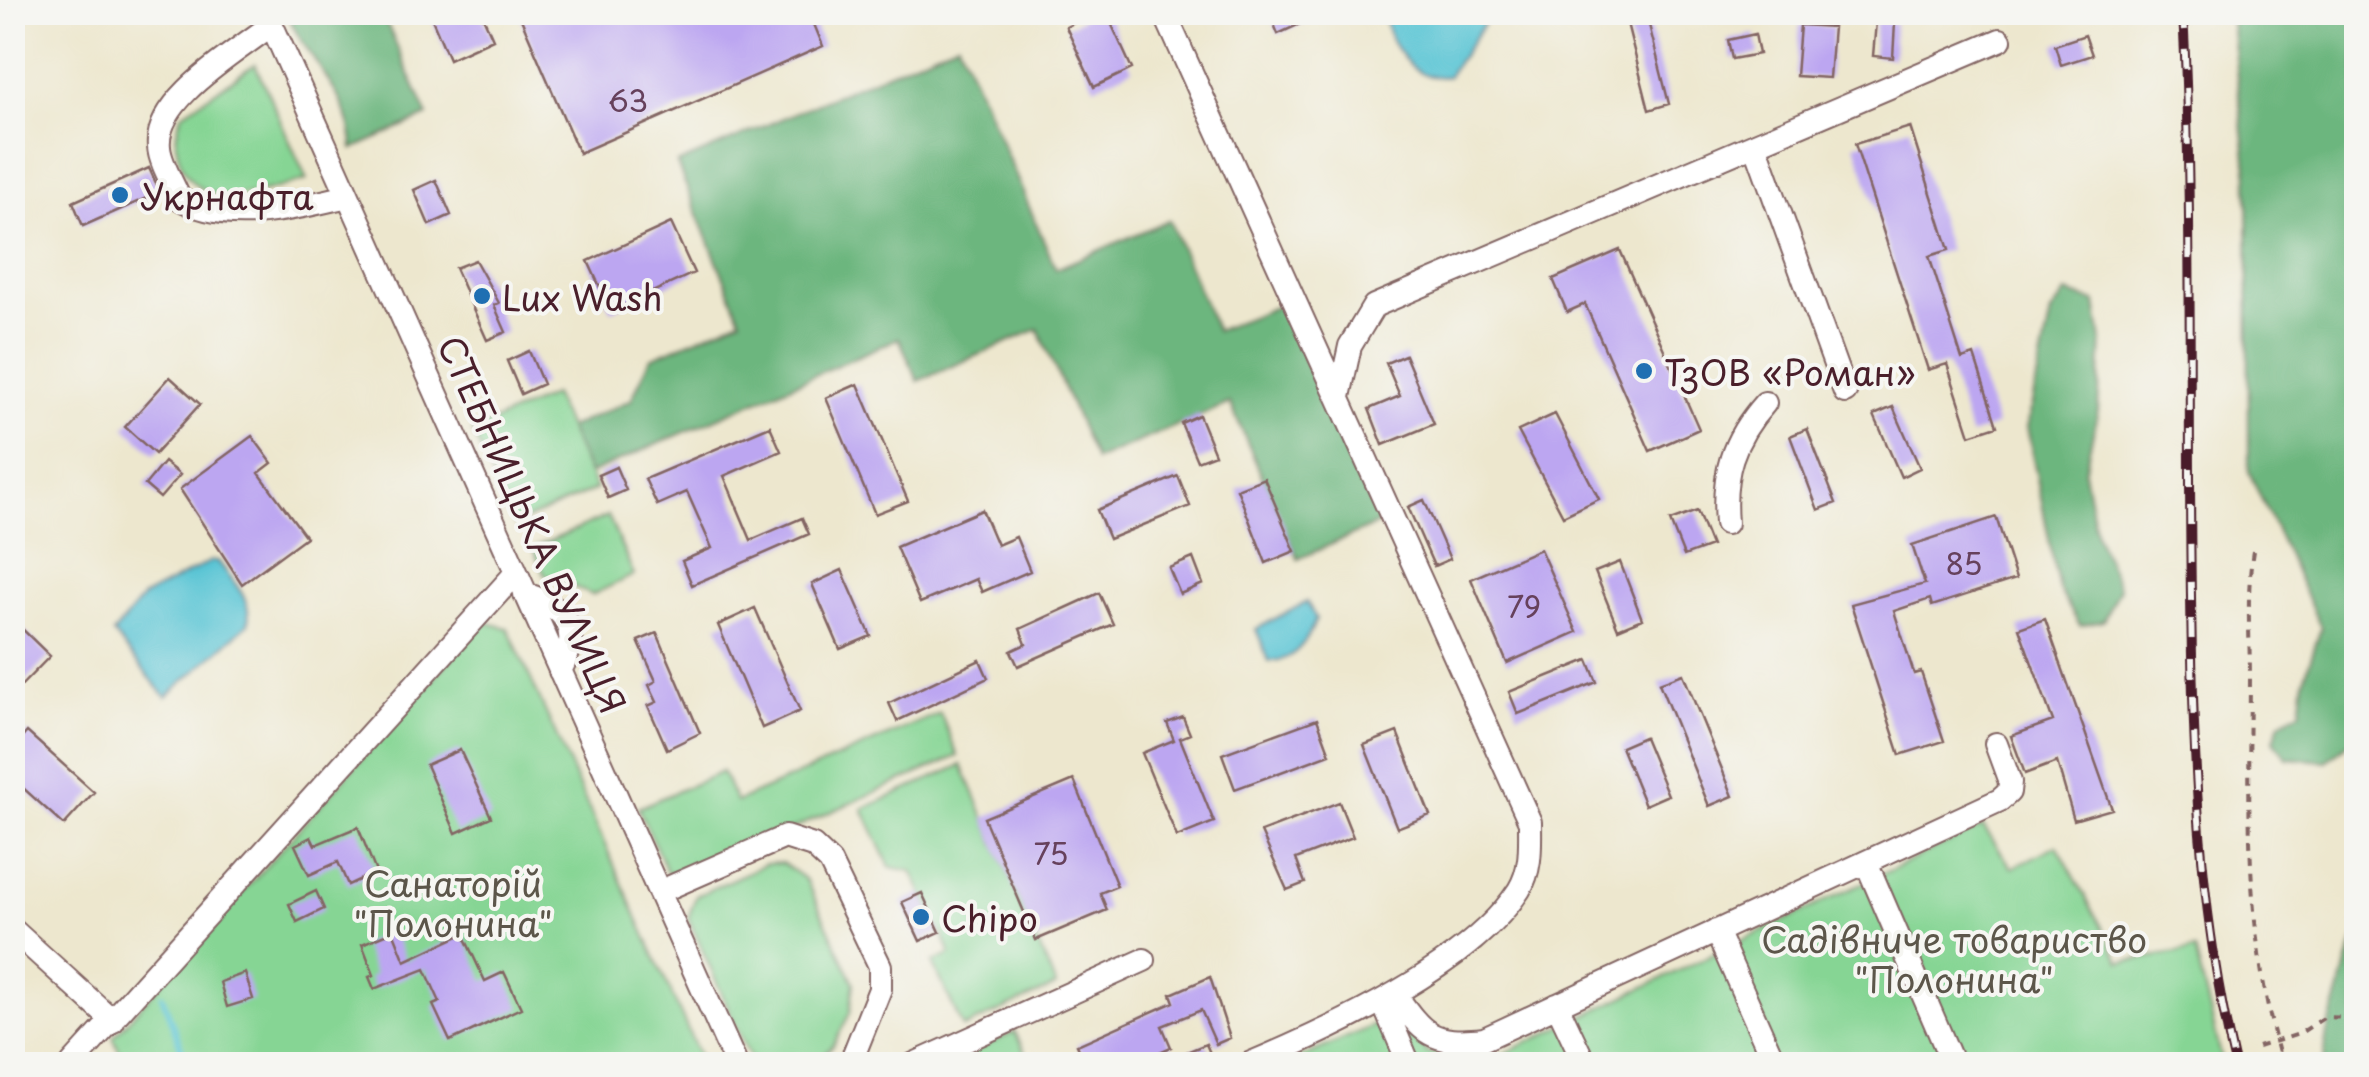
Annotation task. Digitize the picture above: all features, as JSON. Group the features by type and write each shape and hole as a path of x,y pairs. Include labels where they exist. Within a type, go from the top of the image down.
{"street":[{"path":"1164,12 1530,822 1528,871 1518,890 1464,944 1389,998 1249,1064"},
{"path":"268,19 178,98 161,121 158,149 179,198 210,212 279,210 348,196"},
{"name":"СТЕБНИЦЬКА ВУЛИЦЯ","path":"268,19 514,585 560,671 736,1064"},
{"path":"1339,397 1350,346 1374,306 2000,40"},
{"path":"1754,144 1845,392"},
{"path":"1726,523 1723,485 1729,460 1750,420 1765,403"},
{"path":"72,1064 514,585"},
{"path":"1389,998 1422,1032 1460,1042 1484,1040 2004,796 2010,782 1996,744"},
{"path":"659,892 785,838 824,855 875,952 881,977 850,1064"},
{"path":"1866,862 1954,1064"},
{"path":"12,929 113,1021"},
{"path":"1716,931 1775,1064"},
{"path":"914,1064 1144,960"},
{"path":"1389,998 1410,1064"},
{"path":"1558,1005 1585,1064"}],"path":[{"path":"2253,550 2247,611 2250,902 2259,970 2282,1064"},
{"path":"2258,1047 2299,1034 2325,1017 2356,1018"}],"green space":[{"path":"286,13 382,13 428,116 353,149 351,130 337,95"},
{"path":"2230,13 2356,13 2356,737 2327,761 2287,758 2274,740 2280,722 2300,711 2304,679 2321,628 2249,472 2248,178"},
{"path":"958,42 1056,269 1169,220 1216,331 1280,305 1380,523 1298,559 1230,403 1095,460 1038,329 918,381 899,338 589,474 568,428 631,400 651,358 741,319 677,164"},
{"path":"255,64 307,180 239,195 206,191 193,183 180,161 176,141 182,114"},
{"path":"2066,293 2096,302 2102,341 2098,411 2084,472 2096,535 2119,588 2103,621 2080,626 2059,590 2027,427 2051,313"},
{"path":"553,395 596,489 514,525 472,431"},
{"path":"608,516 634,575 592,595 544,574 533,548"},
{"name":"Санаторій \"Полонина\"","path":"484,622 508,628 703,1064 125,1064 113,1037"},
{"path":"940,713 958,756 687,875 667,872 638,808 722,772 736,802"},
{"path":"962,765 1056,986 963,1028 933,963 951,954 912,871 890,867 863,809"},
{"name":"Садівниче товариство \"Полонина\"","path":"1983,826 2012,868 2057,845 2121,962 2195,950 2223,1064 1286,1064 1402,1013 1427,1053 1493,1059"},
{"path":"782,863 806,880 854,983 850,1013 833,1046 814,1064 753,1064 688,918 696,896 765,864"},
{"path":"2356,935 2356,1064 2324,1064 2326,1037"},
{"path":"1015,1032 1030,1064 960,1064 957,1058"}],"water":[{"path":"1383,12 1486,13 1483,25 1448,76 1435,77 1404,59"},
{"path":"211,561 218,561 240,591 249,615 248,624 166,697 113,634 143,597"},
{"path":"1307,602 1316,619 1304,642 1286,658 1269,661 1256,629"}],"building":[{"path":"429,12 481,12 493,39 449,59"},
{"path":"518,12 809,12 823,46 579,153"},
{"path":"1096,12 1106,12 1132,69 1094,87 1066,27"},
{"path":"1269,12 1326,12 1278,34"},
{"path":"1646,13 1669,104 1649,110 1626,19"},
{"path":"1876,22 1895,23 1893,58 1873,56"},
{"path":"1800,25 1833,27 1829,78 1796,76"},
{"path":"1755,34 1759,54 1732,59 1728,40"},
{"path":"2085,35 2092,55 2061,65 2055,45"},
{"path":"1910,127 1949,250 1929,256 1962,359 1974,355 1997,426 1970,435 1947,364 1928,370 1855,144"},
{"name":"Укрнафта","path":"149,168 160,192 83,226 73,202"},
{"path":"436,180 451,215 429,225 414,190"},
{"path":"671,223 694,273 611,311 588,261"},
{"name":"ТзОВ «Роман»","path":"1620,250 1699,429 1650,451 1585,304 1567,312 1553,279"},
{"name":"Lux Wash","path":"475,260 499,303 494,305 506,332 487,340 455,268"},
{"path":"529,351 543,384 521,394 507,361"},
{"path":"1405,355 1434,424 1383,445 1369,409 1400,396 1386,363"},
{"path":"170,377 200,404 155,454 125,427"},
{"path":"858,384 908,501 875,514 826,398"},
{"path":"1893,407 1920,468 1901,477 1874,415"},
{"path":"1555,414 1599,499 1563,516 1518,431"},
{"path":"1199,415 1215,454 1197,461 1181,423"},
{"path":"770,426 781,451 724,476 751,540 802,518 809,534 692,585 682,561 712,548 687,492 657,505 645,479"},
{"path":"1807,429 1836,503 1818,510 1790,436"},
{"path":"252,436 272,463 259,473 306,537 242,584 180,489"},
{"path":"164,462 180,475 160,498 145,485"},
{"path":"616,467 626,490 608,498 598,475"},
{"path":"1178,476 1190,506 1109,539 1097,510"},
{"path":"1264,478 1295,551 1266,563 1237,489"},
{"path":"1424,500 1450,559 1434,566 1408,507"},
{"path":"982,510 997,545 1016,537 1030,571 982,592 976,579 920,603 896,547"},
{"path":"1697,511 1711,546 1684,556 1670,521"},
{"path":"1996,517 2016,579 1932,606 1930,599 1894,611 1914,674 1921,672 1944,741 1900,755 1851,604 1925,584 1912,545"},
{"path":"1540,549 1577,632 1507,663 1471,579"},
{"path":"1193,558 1203,584 1180,594 1169,568"},
{"path":"1620,562 1642,619 1618,629 1595,572"},
{"path":"842,570 871,636 840,649 812,584"},
{"path":"1099,593 1113,624 1018,666 1011,651 1026,644 1020,629"},
{"path":"755,608 800,711 762,728 718,625"},
{"path":"12,619 50,656 12,695"},
{"path":"2045,619 2112,809 2074,820 2057,762 2025,774 2011,736 2053,721 2019,628"},
{"path":"657,633 700,733 667,749 648,706 657,702 649,685 656,681 638,641"},
{"path":"980,660 988,678 897,721 889,703"},
{"path":"1588,660 1597,682 1518,714 1509,692"},
{"path":"1683,674 1733,796 1709,806 1659,683"},
{"path":"1183,717 1190,734 1180,738 1214,822 1177,837 1142,753 1174,740 1167,723"},
{"path":"1317,719 1330,754 1235,789 1222,754"},
{"path":"27,732 94,792 64,825 12,778 12,749"},
{"path":"1397,732 1430,815 1397,828 1364,745"},
{"path":"1644,737 1668,795 1645,805 1621,747"},
{"path":"460,750 491,817 456,833 426,765"},
{"path":"1074,780 1117,886 1100,893 1107,910 1036,940 984,818"},
{"path":"1339,802 1353,837 1296,859 1305,883 1287,890 1261,832"},
{"path":"358,827 376,872 348,885 338,862 309,875 295,845 311,837 315,845"},
{"path":"316,891 324,909 297,922 289,904"},
{"name":"Chipo","path":"922,893 940,932 920,941 902,902"},
{"path":"393,931 405,961 463,934 485,981 504,972 521,1008 450,1041 433,1005 440,1002 425,969 374,989 369,977 374,975 362,944"},
{"path":"245,973 253,999 227,1007 220,982"},
{"path":"1210,977 1230,1038 1216,1044 1201,1010 1162,1026 1171,1047 1133,1064 1121,1064 1119,1059 1086,1064 1077,1045 1174,1002 1171,994"},
{"path":"1206,1044 1213,1060 1202,1064 1158,1064"}],"waterway":[{"path":"162,996 187,1064"}],"railway":[{"path":"2183,12 2196,774 2205,890 2235,1064"}],"place":[{"name":"Укрнафта","path":"120,195"},
{"name":"Lux Wash","path":"482,296"},
{"name":"ТзОВ «Роман»","path":"1644,371"},
{"name":"Chipo","path":"921,917"}]}
